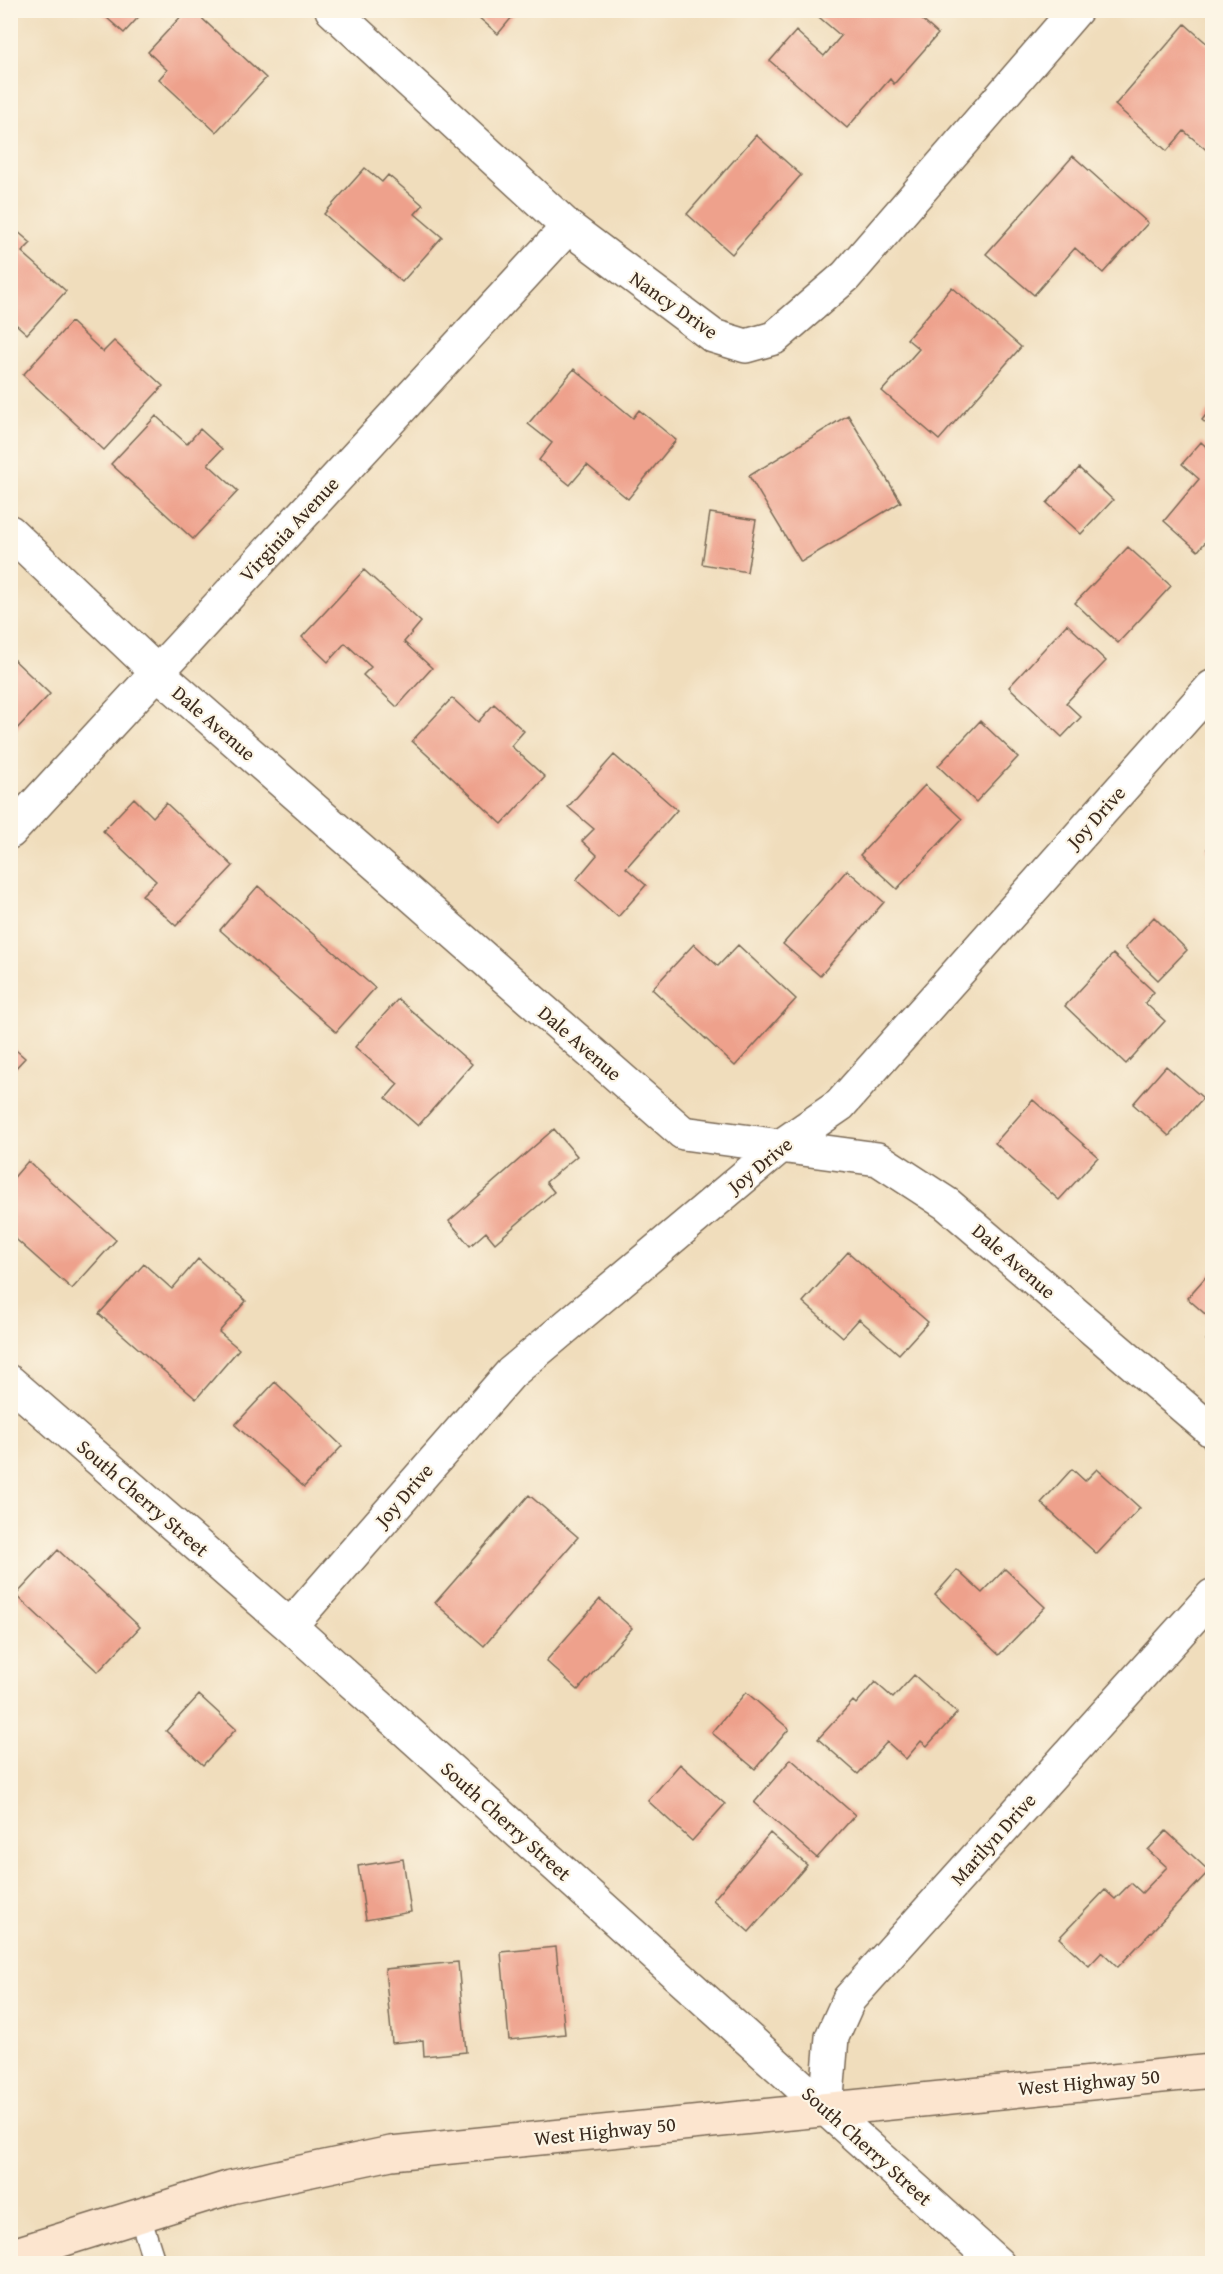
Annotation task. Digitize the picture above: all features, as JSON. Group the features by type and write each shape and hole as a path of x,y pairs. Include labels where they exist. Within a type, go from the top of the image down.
{"main road":[{"name":"West Highway 50","path":"10,2256 231,2187 391,2153 1212,2071"}],"street":[{"name":"Nancy Drive","path":"332,10 568,227 713,336 746,346 774,338 846,276 1076,10"},
{"name":"Virginia Avenue","path":"10,832 568,227"},
{"name":"Dale Avenue","path":"10,532 157,672 683,1133 878,1160 947,1204 1212,1431"},
{"name":"Joy Drive","path":"290,1626 511,1373 782,1145 840,1105 1212,687"},
{"name":"South Cherry Street","path":"10,1382 290,1626 998,2264"},
{"name":"Marilyn Drive","path":"826,2108 832,2037 849,1999 1212,1596"}],"lane":[{"path":"139,2214 155,2264"}],"building":[{"path":"98,10 145,10 124,33"},
{"path":"187,10 193,10 266,78 216,132 159,79 167,70 148,52"},
{"path":"470,10 518,10 498,34"},
{"path":"815,10 911,10 938,34 894,84 890,79 847,128 770,61 796,31 824,56 841,36 813,12"},
{"path":"1185,24 1212,48 1212,150 1210,153 1184,131 1167,151 1115,105"},
{"path":"756,135 801,175 732,254 687,214"},
{"path":"1073,156 1148,223 1103,273 1075,248 1034,295 986,254"},
{"path":"365,168 382,182 388,175 423,205 415,214 442,237 402,282 324,214"},
{"path":"10,225 31,243 22,252 66,291 27,334 10,319"},
{"path":"952,287 1021,347 939,440 882,391 919,349 907,339"},
{"path":"71,322 103,352 114,341 163,386 104,450 23,375"},
{"path":"574,369 633,418 639,410 676,440 628,499 587,465 570,485 539,460 552,443 528,424"},
{"path":"1212,407 1212,429 1202,420"},
{"path":"848,415 901,502 801,562 749,476"},
{"path":"156,416 187,444 200,429 222,449 208,464 238,491 193,539 111,464"},
{"path":"1201,442 1212,452 1212,534 1198,551 1164,521 1199,479 1182,464"},
{"path":"1079,468 1113,500 1081,534 1047,503"},
{"path":"710,513 756,520 747,572 702,564"},
{"path":"1128,547 1171,586 1118,643 1075,603"},
{"path":"364,570 421,622 404,642 432,668 397,707 363,675 371,667 345,643 328,662 302,637"},
{"path":"1067,624 1106,661 1066,703 1081,717 1062,737 1009,687"},
{"path":"10,656 50,694 10,736"},
{"path":"452,698 478,722 494,704 524,731 511,746 545,777 502,824 412,741"},
{"path":"980,721 1018,757 976,802 938,766"},
{"path":"614,755 677,810 626,868 646,885 618,917 576,880 597,855 582,841 594,829 568,807"},
{"path":"925,785 962,819 897,889 860,855"},
{"path":"134,798 153,817 166,803 233,866 176,926 142,895 156,881 103,831"},
{"path":"1212,843 1212,855 1207,849"},
{"path":"847,870 884,902 820,976 783,944"},
{"path":"258,886 375,988 336,1032 220,930"},
{"path":"1154,917 1187,950 1158,980 1125,948"},
{"path":"694,944 718,966 738,945 796,999 735,1066 652,989"},
{"path":"1113,954 1154,992 1145,1003 1165,1021 1126,1064 1065,1006"},
{"path":"398,999 472,1064 418,1126 386,1098 398,1084 355,1047"},
{"path":"10,1045 25,1058 10,1074"},
{"path":"1166,1066 1203,1098 1169,1136 1133,1104"},
{"path":"1033,1100 1098,1157 1059,1200 995,1143"},
{"path":"554,1129 577,1156 546,1182 554,1192 495,1243 486,1232 470,1246 449,1221"},
{"path":"28,1161 116,1240 72,1289 10,1234 10,1182"},
{"path":"848,1252 928,1322 899,1354 859,1319 843,1337 803,1302"},
{"path":"198,1259 246,1301 219,1332 239,1349 196,1399 99,1314 144,1264 172,1289"},
{"path":"1212,1270 1212,1320 1187,1298"},
{"path":"1212,1332 1212,1346 1206,1340"},
{"path":"275,1382 342,1446 304,1487 235,1425"},
{"path":"1072,1469 1085,1481 1097,1469 1140,1508 1097,1554 1041,1503"},
{"path":"529,1495 578,1537 484,1646 435,1603"},
{"path":"58,1550 140,1627 98,1672 16,1595"},
{"path":"1005,1569 1045,1607 999,1655 935,1595 957,1570 982,1593"},
{"path":"600,1599 632,1628 578,1690 546,1661"},
{"path":"914,1675 957,1713 927,1746 921,1741 906,1759 887,1742 858,1774 818,1739 853,1701 856,1704 875,1682 893,1698"},
{"path":"746,1692 789,1729 755,1769 712,1733"},
{"path":"199,1695 236,1729 203,1765 166,1731"},
{"path":"791,1759 855,1815 817,1858 754,1803"},
{"path":"680,1764 725,1804 692,1841 648,1801"},
{"path":"1166,1831 1209,1871 1118,1967 1102,1952 1089,1966 1059,1938 1105,1890 1115,1899 1131,1883 1142,1893 1167,1867 1148,1850"},
{"path":"770,1833 807,1865 749,1932 713,1900"},
{"path":"403,1859 411,1912 366,1920 358,1866"},
{"path":"556,1947 565,2034 509,2040 501,1952"},
{"path":"458,1962 466,2052 424,2056 423,2040 392,2043 385,1969"}]}
